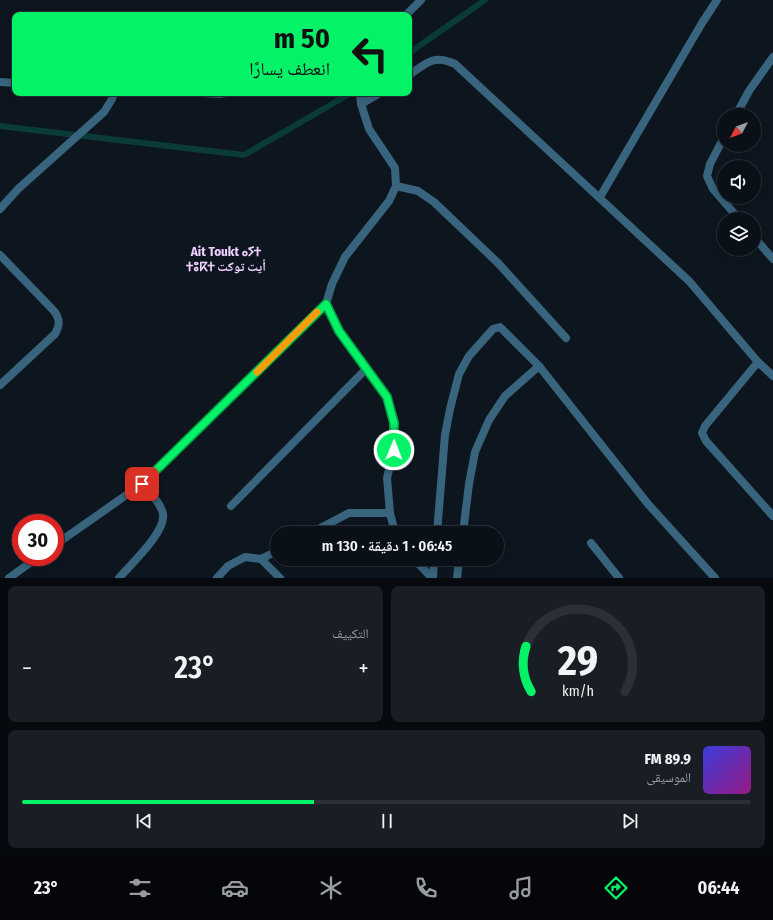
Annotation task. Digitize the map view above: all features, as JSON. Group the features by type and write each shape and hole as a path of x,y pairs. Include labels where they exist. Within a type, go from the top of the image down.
{"street":[{"path":"409,12 421,0"},
{"path":"600,197 717,0"},
{"path":"740,108 749,91 773,56"},
{"path":"412,73 431,60 445,60 455,64 689,281 758,362 773,376"},
{"path":"0,82 12,83"},
{"path":"0,209 18,189 104,112 113,96"},
{"path":"64,539 142,484 326,304 332,284 345,257 389,201 396,186 395,168 369,129 361,96"},
{"path":"362,104 375,96"},
{"path":"717,150 710,164 707,176 713,189 733,212"},
{"path":"396,186 418,191 434,202 498,263 566,338"},
{"path":"761,245 773,259"},
{"path":"0,255 54,310 59,318 59,327 55,334 0,385"},
{"path":"326,304 339,331 387,397 394,423 394,450 387,478 390,513 393,526"},
{"path":"438,526 445,435 459,374 469,356 493,328 500,327 539,366 648,504 715,578"},
{"path":"758,362 702,433 706,441 773,516"},
{"path":"464,526 468,484 475,452 489,420 505,396 539,366"},
{"path":"231,506 366,369"},
{"path":"119,578 158,533 163,524 163,513 159,504 142,484"},
{"path":"324,526 349,513 390,513"},
{"path":"591,543 619,578"},
{"path":"217,578 228,566 245,557 261,559 270,554"},
{"path":"261,559 280,578"},
{"path":"9,578 26,566"},
{"path":"421,566 433,578"},
{"path":"433,578 434,566"},
{"path":"457,578 459,566"}],"waterway":[{"path":"412,51 485,0"},
{"path":"0,126 244,155 346,96"}],"slow traffic":[{"path":"257,372 317,312"}],"district":[{"name":"Ait Toukt ⴰⵢⵜ ⵜⵓⴽⵜ أيت توكت","path":"226,258"}],"route":[{"path":"142,484 326,304 339,331 387,397 394,423 394,450"}]}
